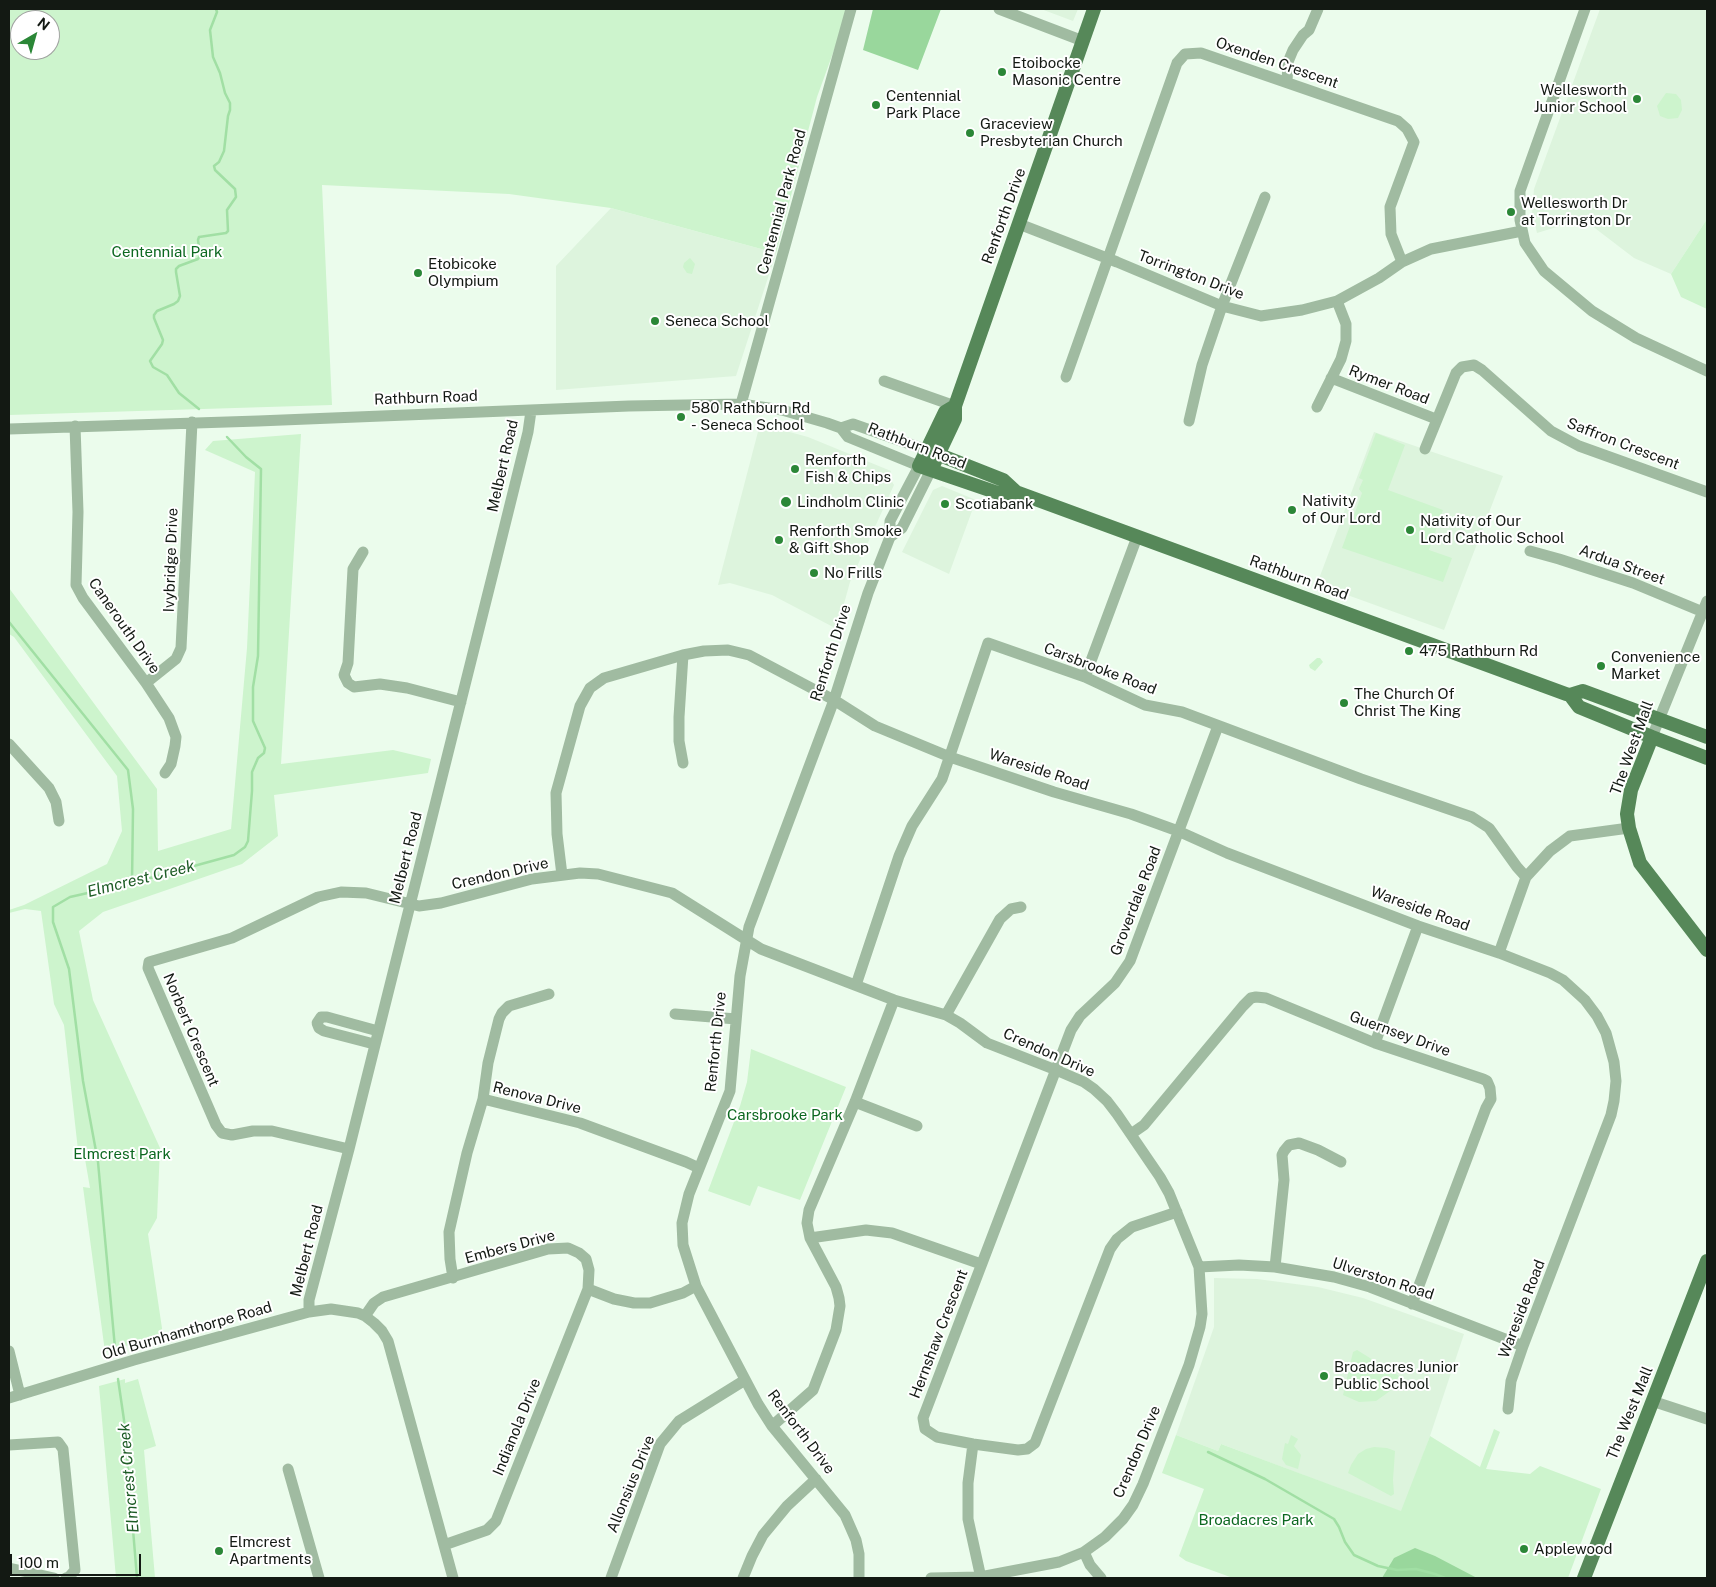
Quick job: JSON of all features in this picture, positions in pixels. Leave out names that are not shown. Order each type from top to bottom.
[{"type":"main road","name":"Renforth Drive","points":[[925,468],[955,419],[955,406],[1094,9]]},
{"type":"main road","name":"Rathburn Road","points":[[933,453],[1003,480],[1016,492],[1570,695],[1579,707],[1707,758]]},
{"type":"main road","name":"Rathburn Road","points":[[925,468],[1001,494],[1016,492]]},
{"type":"main road","name":"Rathburn Road","points":[[1570,695],[1583,692],[1707,737]]},
{"type":"main road","name":"The West Mall","points":[[1652,737],[1630,790],[1627,814],[1629,828],[1640,863],[1707,950]]},
{"type":"main road","name":"The West Mall","points":[[1584,1578],[1707,1261]]},
{"type":"street","name":"Centennial Park Road","points":[[742,404],[851,9]]},
{"type":"street","points":[[999,9],[1083,41]]},
{"type":"street","points":[[1287,82],[1288,62],[1293,50],[1303,35],[1309,30],[1318,9]]},
{"type":"street","points":[[1586,9],[1520,191],[1522,231],[1527,247],[1544,271],[1592,311],[1636,338],[1707,371]]},
{"type":"street","name":"Oxenden Crescent","points":[[1066,377],[1177,63],[1185,54],[1202,53],[1398,122],[1407,129],[1414,142],[1390,206],[1391,234],[1402,262]]},
{"type":"street","points":[[1189,421],[1202,365],[1222,306],[1266,197]]},
{"type":"street","name":"Torrington Drive","points":[[1019,224],[1108,258],[1222,306],[1261,316],[1302,310],[1337,301],[1379,278],[1402,262],[1431,249],[1522,231]]},
{"type":"street","points":[[1317,408],[1341,359],[1346,341],[1346,324],[1337,301]]},
{"type":"street","name":"Saffron Crescent","points":[[1425,448],[1456,373],[1462,367],[1474,365],[1550,431],[1579,446],[1707,492]]},
{"type":"street","name":"Rymer Road","points":[[1331,378],[1436,419]]},
{"type":"street","points":[[884,381],[955,406]]},
{"type":"street","name":"Rathburn Road","points":[[9,428],[258,421],[629,406],[742,404],[782,410],[841,428],[853,424],[933,453]]},
{"type":"street","name":"Melbert Road","points":[[309,1312],[308,1300],[349,1149],[528,432],[531,411]]},
{"type":"street","name":"Ivybridge Drive","points":[[146,682],[176,659],[181,648],[192,422]]},
{"type":"street","name":"Canerouth Drive","points":[[74,426],[78,512],[76,585],[83,598],[146,682],[169,718],[176,737],[174,756],[165,773]]},
{"type":"street","name":"Rathburn Road","points":[[841,428],[848,438],[925,468]]},
{"type":"street","name":"Renforth Drive","points":[[859,1578],[859,1554],[852,1528],[845,1515],[772,1426],[745,1380],[696,1286],[683,1245],[682,1223],[689,1194],[730,1091],[740,976],[749,927],[834,700],[868,592],[890,537],[902,528],[925,468]]},
{"type":"street","points":[[1085,677],[1137,537]]},
{"type":"street","name":"Ardua Street","points":[[1530,551],[1705,606]]},
{"type":"street","points":[[363,552],[353,569],[348,663],[344,675],[348,683],[354,687],[380,684],[407,688],[461,702]]},
{"type":"street","name":"The West Mall","points":[[1652,737],[1705,606]]},
{"type":"street","name":"Carsbrooke Road","points":[[856,985],[905,839],[938,786],[950,757],[988,643],[1085,677],[1145,706],[1182,712],[1361,779],[1472,817],[1489,828],[1517,867],[1526,876]]},
{"type":"street","name":"Wareside Road","points":[[562,875],[557,834],[556,793],[580,706],[590,688],[604,678],[683,655],[704,651],[728,650],[749,654],[834,700],[875,726],[950,757],[1054,792],[1131,814],[1178,831],[1227,853],[1418,926],[1499,953],[1563,980],[1578,993],[1597,1016],[1606,1033],[1612,1052],[1615,1091],[1611,1115],[1511,1381],[1508,1409]]},
{"type":"street","points":[[683,655],[679,717],[683,763]]},
{"type":"street","name":"Groverdale Road","points":[[1056,1070],[1071,1030],[1076,1022],[1086,1010],[1115,984],[1130,961],[1218,726]]},
{"type":"street","points":[[9,744],[49,788],[56,802],[59,821]]},
{"type":"street","points":[[1499,953],[1526,876],[1550,851],[1570,836],[1629,828]]},
{"type":"street","name":"Crendon Drive","points":[[410,903],[419,906],[441,903],[532,879],[580,873],[598,874],[672,893],[761,948],[894,1000],[946,1015],[987,1042],[1084,1082],[1107,1101],[1160,1177],[1177,1212],[1199,1267],[1201,1296],[1200,1327],[1189,1365],[1133,1505],[1105,1538],[1084,1552],[1059,1562],[981,1577],[931,1578]]},
{"type":"street","name":"Norbert Crescent","points":[[349,1149],[272,1131],[253,1131],[232,1136],[222,1133],[216,1126],[148,965],[152,960],[232,938],[318,897],[341,892],[366,893],[410,903]]},
{"type":"street","points":[[946,1015],[1000,919],[1011,910],[1021,907]]},
{"type":"street","points":[[1375,1043],[1418,926]]},
{"type":"street","points":[[483,1099],[488,1063],[502,1013],[510,1006],[550,994]]},
{"type":"street","name":"Guernsey Drive","points":[[1131,1134],[1144,1125],[1243,1006],[1253,997],[1266,998],[1375,1043],[1483,1079],[1489,1084],[1492,1091],[1491,1099],[1412,1304]]},
{"type":"street","points":[[772,1426],[813,1390],[836,1330],[840,1306],[839,1298],[836,1287],[810,1238],[807,1223],[808,1210],[855,1102],[894,1000]]},
{"type":"street","points":[[675,1014],[736,1019]]},
{"type":"street","points":[[374,1044],[324,1031],[319,1028],[317,1023],[321,1017],[327,1017],[378,1031]]},
{"type":"street","name":"Hernshaw Crescent","points":[[1056,1070],[923,1418],[925,1429],[936,1437],[1018,1450],[1028,1449],[1035,1443],[1110,1249],[1117,1239],[1132,1227],[1177,1212]]},
{"type":"street","name":"Renova Drive","points":[[453,1278],[449,1232],[467,1153],[483,1099],[580,1123],[699,1168]]},
{"type":"street","points":[[855,1102],[916,1126]]},
{"type":"street","points":[[1275,1266],[1284,1180],[1282,1155],[1285,1148],[1291,1144],[1299,1143],[1341,1162]]},
{"type":"street","points":[[810,1238],[866,1230],[892,1233],[981,1264]]},
{"type":"street","name":"Embers Drive","points":[[365,1316],[374,1304],[383,1297],[548,1249],[568,1248],[586,1259],[589,1270],[588,1289]]},
{"type":"street","name":"Ulverston Road","points":[[1199,1267],[1275,1266],[1334,1277],[1370,1287],[1523,1346]]},
{"type":"street","points":[[588,1289],[634,1304],[650,1303],[683,1293],[696,1286]]},
{"type":"street","name":"Indianola Drive","points":[[444,1545],[487,1530],[496,1521],[588,1289]]},
{"type":"street","name":"Old Burnhamthorpe Road","points":[[14,1397],[134,1360],[309,1312],[340,1309],[358,1313],[365,1316],[382,1331],[388,1341],[453,1578]]},
{"type":"street","points":[[9,1351],[14,1397]]},
{"type":"street","name":"Allonsius Drive","points":[[611,1578],[660,1444],[679,1421],[745,1380]]},
{"type":"street","points":[[1652,1401],[1707,1419]]},
{"type":"street","points":[[9,1445],[58,1442],[63,1449],[75,1570],[66,1578]]},
{"type":"street","points":[[973,1444],[968,1483],[968,1519],[981,1577]]},
{"type":"street","points":[[288,1470],[320,1578]]},
{"type":"street","points":[[743,1578],[763,1535],[787,1506],[816,1479]]},
{"type":"street","points":[[1084,1552],[1090,1565],[1101,1578]]},
{"type":"street","points":[[9,1568],[54,1578]]},
{"type":"shaded area","points":[[1041,9],[1078,9],[1073,21]]},
{"type":"shaded area","name":"Wellesworth Junior School","points":[[1600,9],[1707,9],[1707,219],[1671,274],[1634,258],[1583,219],[1537,233],[1532,212],[1534,189]]},
{"type":"shaded area","name":"Seneca School","points":[[611,208],[776,253],[736,376],[556,390],[556,266]]},
{"type":"shaded area","points":[[760,424],[808,437],[891,471],[889,477],[894,485],[850,582],[837,629],[772,595],[730,583],[718,585]]},
{"type":"shaded area","name":"Nativity of Our Lord Catholic School","points":[[1374,432],[1503,476],[1444,630],[1317,584]]},
{"type":"shaded area","points":[[942,486],[976,500],[949,574],[902,552],[933,490]]},
{"type":"shaded area","name":"Broadacres Junior Public School","points":[[1214,1278],[1257,1279],[1318,1287],[1363,1298],[1464,1334],[1402,1512],[1221,1444],[1218,1451],[1176,1435],[1214,1327]]},
{"type":"green space","name":"Centennial Park","points":[[9,9],[849,9],[817,97],[776,253],[611,208],[509,194],[322,185],[332,405],[9,415]]},
{"type":"green space","points":[[873,9],[941,9],[918,70],[863,50]]},
{"type":"green space","points":[[1666,93],[1676,94],[1681,100],[1682,110],[1678,118],[1668,119],[1660,116],[1657,106]]},
{"type":"green space","points":[[1707,219],[1707,309],[1681,297],[1671,274]]},
{"type":"green space","points":[[690,258],[695,264],[692,274],[687,273],[683,267],[684,263]]},
{"type":"green space","points":[[1376,433],[1405,445],[1388,490],[1443,510],[1429,550],[1452,558],[1443,582],[1342,548],[1362,493],[1359,489],[1363,480],[1359,478]]},
{"type":"green space","name":"Elmcrest Park","points":[[301,434],[281,764],[393,750],[431,759],[428,773],[274,795],[278,836],[242,864],[103,912],[79,931],[93,1000],[160,1148],[157,1218],[148,1234],[163,1335],[105,1352],[83,1187],[90,1188],[85,1159],[79,1159],[64,1025],[54,1004],[41,911],[25,909],[9,913],[9,910],[24,905],[107,864],[122,831],[117,776],[14,637],[9,634],[9,588],[157,789],[158,851],[231,829],[247,648],[255,472],[205,450],[213,441]]},
{"type":"green space","points":[[1317,658],[1320,658],[1323,662],[1315,671],[1309,665]]},
{"type":"green space","name":"Carsbrooke Park","points":[[751,1049],[846,1087],[800,1200],[758,1186],[750,1206],[708,1191],[740,1106],[747,1082]]},
{"type":"green space","points":[[1357,1350],[1399,1376],[1390,1391],[1376,1401],[1359,1402],[1343,1395],[1353,1352]]},
{"type":"green space","points":[[125,1379],[125,1383],[138,1379],[156,1446],[144,1450],[155,1578],[116,1578],[99,1386]]},
{"type":"green space","name":"Broadacres Park","points":[[1494,1429],[1500,1432],[1486,1469],[1530,1474],[1540,1466],[1601,1489],[1568,1578],[1233,1578],[1186,1561],[1179,1556],[1204,1489],[1162,1473],[1176,1435],[1218,1451],[1221,1444],[1401,1511],[1430,1436],[1480,1467]]},
{"type":"green space","points":[[1291,1435],[1298,1439],[1294,1446],[1301,1455],[1298,1469],[1286,1465],[1282,1459],[1285,1443],[1288,1444]]},
{"type":"green space","points":[[1374,1447],[1395,1451],[1394,1494],[1391,1496],[1348,1473],[1358,1454]]},
{"type":"green space","points":[[1415,1548],[1435,1556],[1477,1578],[1382,1578],[1394,1558]]},
{"type":"waterway","name":"Elmcrest Creek","points":[[199,409],[179,393],[167,375],[153,367],[150,361],[163,340],[154,315],[157,311],[174,304],[180,296],[176,269],[198,259],[200,255],[199,237],[226,233],[228,231],[227,210],[236,197],[235,189],[215,170],[214,166],[219,162],[224,151],[230,110],[230,103],[213,57],[210,30],[217,12],[216,9]]},
{"type":"waterway","name":"Elmcrest Creek","points":[[115,1348],[98,1162],[83,1081],[69,969],[53,922],[53,907],[70,897],[132,883],[234,855],[245,847],[248,841],[252,772],[258,758],[264,753],[265,748],[253,721],[253,687],[258,656],[261,469],[246,457],[227,437]]},
{"type":"waterway","points":[[9,622],[128,770],[133,809],[132,883]]},
{"type":"waterway","name":"Elmcrest Creek","points":[[118,1379],[124,1420],[137,1578]]},
{"type":"waterway","points":[[1208,1452],[1265,1479],[1334,1519],[1345,1542],[1354,1555],[1378,1566],[1397,1570],[1416,1569],[1445,1578]]},
{"type":"place","name":"Etoibocke Masonic Centre","points":[[1002,72]]},
{"type":"place","name":"Wellesworth Junior School","points":[[1637,99]]},
{"type":"place","name":"Centennial Park Place","points":[[876,105]]},
{"type":"place","name":"Graceview Presbyterian Church","points":[[970,133]]},
{"type":"place","name":"Wellesworth Dr at Torrington Dr","points":[[1511,212]]},
{"type":"place","name":"Etobicoke Olympium","points":[[418,273]]},
{"type":"place","name":"Seneca School","points":[[655,321]]},
{"type":"place","name":"580 Rathburn Rd - Seneca School","points":[[681,417]]},
{"type":"place","name":"Renforth Fish & Chips","points":[[795,469]]},
{"type":"place","name":"Lindholm Clinic","points":[[786,502]]},
{"type":"place","name":"Scotiabank","points":[[945,504]]},
{"type":"place","name":"Nativity of Our Lord","points":[[1292,510]]},
{"type":"place","name":"Nativity of Our Lord Catholic School","points":[[1410,530]]},
{"type":"place","name":"Renforth Smoke & Gift Shop","points":[[779,540]]},
{"type":"place","name":"No Frills","points":[[814,573]]},
{"type":"place","name":"475 Rathburn Rd","points":[[1409,651]]},
{"type":"place","name":"Convenience Market","points":[[1601,666]]},
{"type":"place","name":"The Church Of Christ The King","points":[[1344,703]]},
{"type":"place","name":"Broadacres Junior Public School","points":[[1324,1376]]},
{"type":"place","name":"Applewood","points":[[1524,1549]]},
{"type":"place","name":"Elmcrest Apartments","points":[[219,1551]]}]
